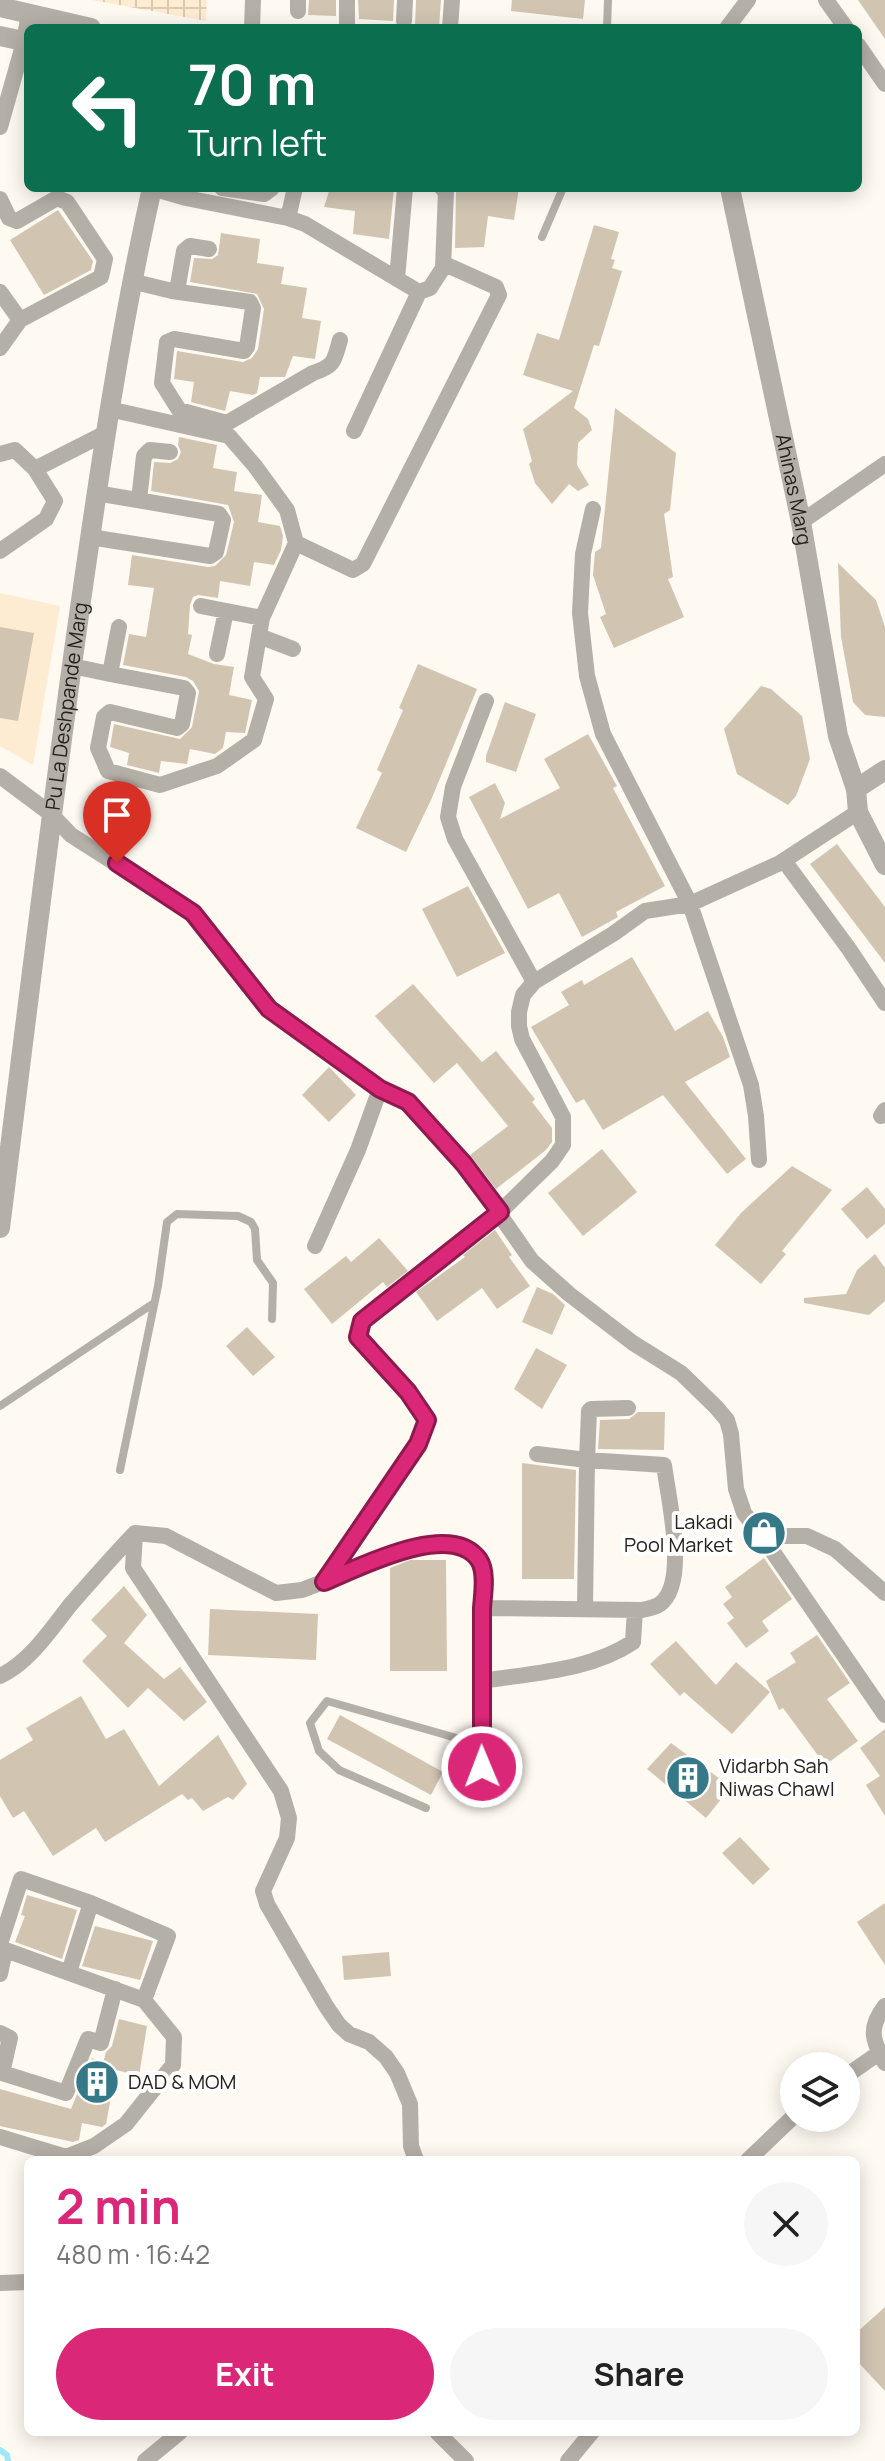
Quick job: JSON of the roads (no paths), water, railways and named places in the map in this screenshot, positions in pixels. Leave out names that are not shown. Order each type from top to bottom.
[{"type":"street","points":[[252,24],[253,0]]},
{"type":"street","points":[[347,0],[347,24]]},
{"type":"street","points":[[404,21],[405,0]]},
{"type":"street","points":[[450,24],[452,0]]},
{"type":"street","points":[[730,24],[748,0]]},
{"type":"street","points":[[826,0],[843,24]]},
{"type":"street","points":[[0,7],[74,24]]},
{"type":"street","points":[[28,24],[29,13]]},
{"type":"street","points":[[0,36],[24,42]]},
{"type":"street","points":[[0,127],[24,49]]},
{"type":"street","points":[[862,51],[885,84]]},
{"type":"street","name":"Pu La Deshpande Marg","points":[[0,1228],[51,814],[104,434],[151,192]]},
{"type":"street","points":[[288,218],[294,192]]},
{"type":"street","points":[[397,279],[405,192]]},
{"type":"street","points":[[354,431],[419,292],[430,288],[443,268],[446,192]]},
{"type":"street","name":"Ahinas Marg","points":[[731,192],[801,522],[838,736],[856,789],[858,812]]},
{"type":"street","points":[[199,194],[305,224],[419,292]]},
{"type":"street","points":[[0,199],[9,218],[17,221],[57,198],[67,202],[105,259],[101,277]]},
{"type":"street","points":[[177,291],[184,251],[190,246],[209,249]]},
{"type":"street","points":[[296,543],[353,570],[363,564],[499,295],[496,287],[449,266],[443,268]]},
{"type":"street","points":[[0,348],[20,320],[101,277],[250,302],[253,308],[244,351],[174,339],[167,342],[162,383],[179,410],[227,423],[313,373],[327,369],[334,363],[340,340]]},
{"type":"street","points":[[0,292],[20,320]]},
{"type":"street","points":[[72,666],[184,688],[188,693],[182,724],[177,728],[110,712],[104,717],[98,748],[108,771],[160,785],[217,766],[254,740],[266,699],[252,677],[262,618],[296,543],[287,510],[229,436],[109,409]]},
{"type":"street","points":[[35,469],[104,434]]},
{"type":"street","points":[[0,551],[46,519],[55,501],[35,469],[15,450],[1,452]]},
{"type":"street","points":[[139,500],[144,456],[150,450],[170,452]]},
{"type":"street","points":[[801,522],[885,464]]},
{"type":"street","points":[[90,537],[210,556],[216,552],[223,520],[219,514],[96,493]]},
{"type":"street","points":[[593,509],[583,554],[580,613],[587,676],[603,734],[690,904],[751,1085],[759,1160]]},
{"type":"street","points":[[201,606],[262,618]]},
{"type":"street","points":[[217,654],[226,611]]},
{"type":"street","points":[[110,674],[119,627]]},
{"type":"street","points":[[259,636],[293,649]]},
{"type":"street","points":[[486,701],[453,787],[448,817],[455,839],[534,982]]},
{"type":"street","points":[[856,789],[885,770]]},
{"type":"street","points":[[0,776],[51,814],[71,835],[193,913],[269,1009],[380,1089],[408,1102],[464,1164],[532,1261],[633,1343],[681,1373],[727,1420],[736,1489],[744,1513],[885,1715]]},
{"type":"street","points":[[324,1582],[418,1444],[427,1420],[408,1392],[358,1337],[362,1321],[500,1212],[552,1161],[563,1145],[563,1117],[522,1039],[519,1012],[523,995],[534,982],[645,911],[690,904],[780,863],[858,812],[885,865]]},
{"type":"street","points":[[780,863],[785,862],[885,1003]]},
{"type":"street","points":[[315,1246],[358,1150],[380,1089]]},
{"type":"street","points":[[585,1609],[589,1411],[628,1408]]},
{"type":"street","points":[[482,1608],[642,1610],[660,1604],[670,1591],[675,1576],[675,1555],[664,1465],[537,1454]]},
{"type":"street","points":[[135,1533],[166,1536],[276,1593],[302,1590],[413,1547],[445,1544],[466,1547],[480,1561],[484,1583],[483,1789]]},
{"type":"street","points":[[0,1676],[31,1652],[135,1533]]},
{"type":"street","points":[[135,1533],[133,1568],[281,1791],[289,1818],[287,1838],[263,1891],[267,1904],[339,2025],[349,2034],[369,2042],[386,2057],[397,2073],[410,2104],[411,2146],[415,2156]]},
{"type":"street","points":[[762,1536],[807,1536],[835,1549],[885,1593]]},
{"type":"street","points":[[482,1681],[570,1667],[622,1650],[633,1642],[635,1610]]},
{"type":"street","points":[[0,1974],[2,1947],[21,1879],[91,1903],[168,1936],[144,2000]]},
{"type":"street","points":[[69,1972],[91,1903]]},
{"type":"street","points":[[2,1947],[144,2000],[174,2037],[173,2065],[126,2124],[94,2146],[69,2156]]},
{"type":"street","points":[[0,2033],[10,2038],[2,2073],[66,2093],[88,2039],[101,2043],[115,1989]]},
{"type":"street","points":[[860,2069],[882,2058],[873,2039],[873,2030],[885,2006]]},
{"type":"street","points":[[752,2156],[780,2129]]},
{"type":"street","points":[[0,2137],[63,2156]]},
{"type":"street","points":[[0,2283],[24,2282]]},
{"type":"street","points":[[145,2461],[175,2436]]},
{"type":"street","points":[[441,2436],[466,2461]]},
{"type":"street","points":[[568,2461],[589,2436]]},
{"type":"lane","points":[[607,24],[608,0]]},
{"type":"lane","points":[[542,237],[561,192]]},
{"type":"lane","points":[[120,1470],[155,1303],[167,1222],[177,1214],[238,1216],[251,1222],[255,1229],[257,1260],[273,1283],[272,1319]]},
{"type":"lane","points":[[0,1406],[155,1303]]},
{"type":"lane","points":[[426,1808],[339,1770],[319,1751],[310,1723],[327,1701],[481,1745]]},
{"type":"waterway","points":[[0,2450],[7,2455],[8,2461]]},
{"type":"place","name":"Lakadi Pool Market","points":[[764,1533]]},
{"type":"place","name":"Vidarbh Sah Niwas Chawl","points":[[688,1778]]},
{"type":"place","name":"DAD & MOM","points":[[97,2082]]}]
